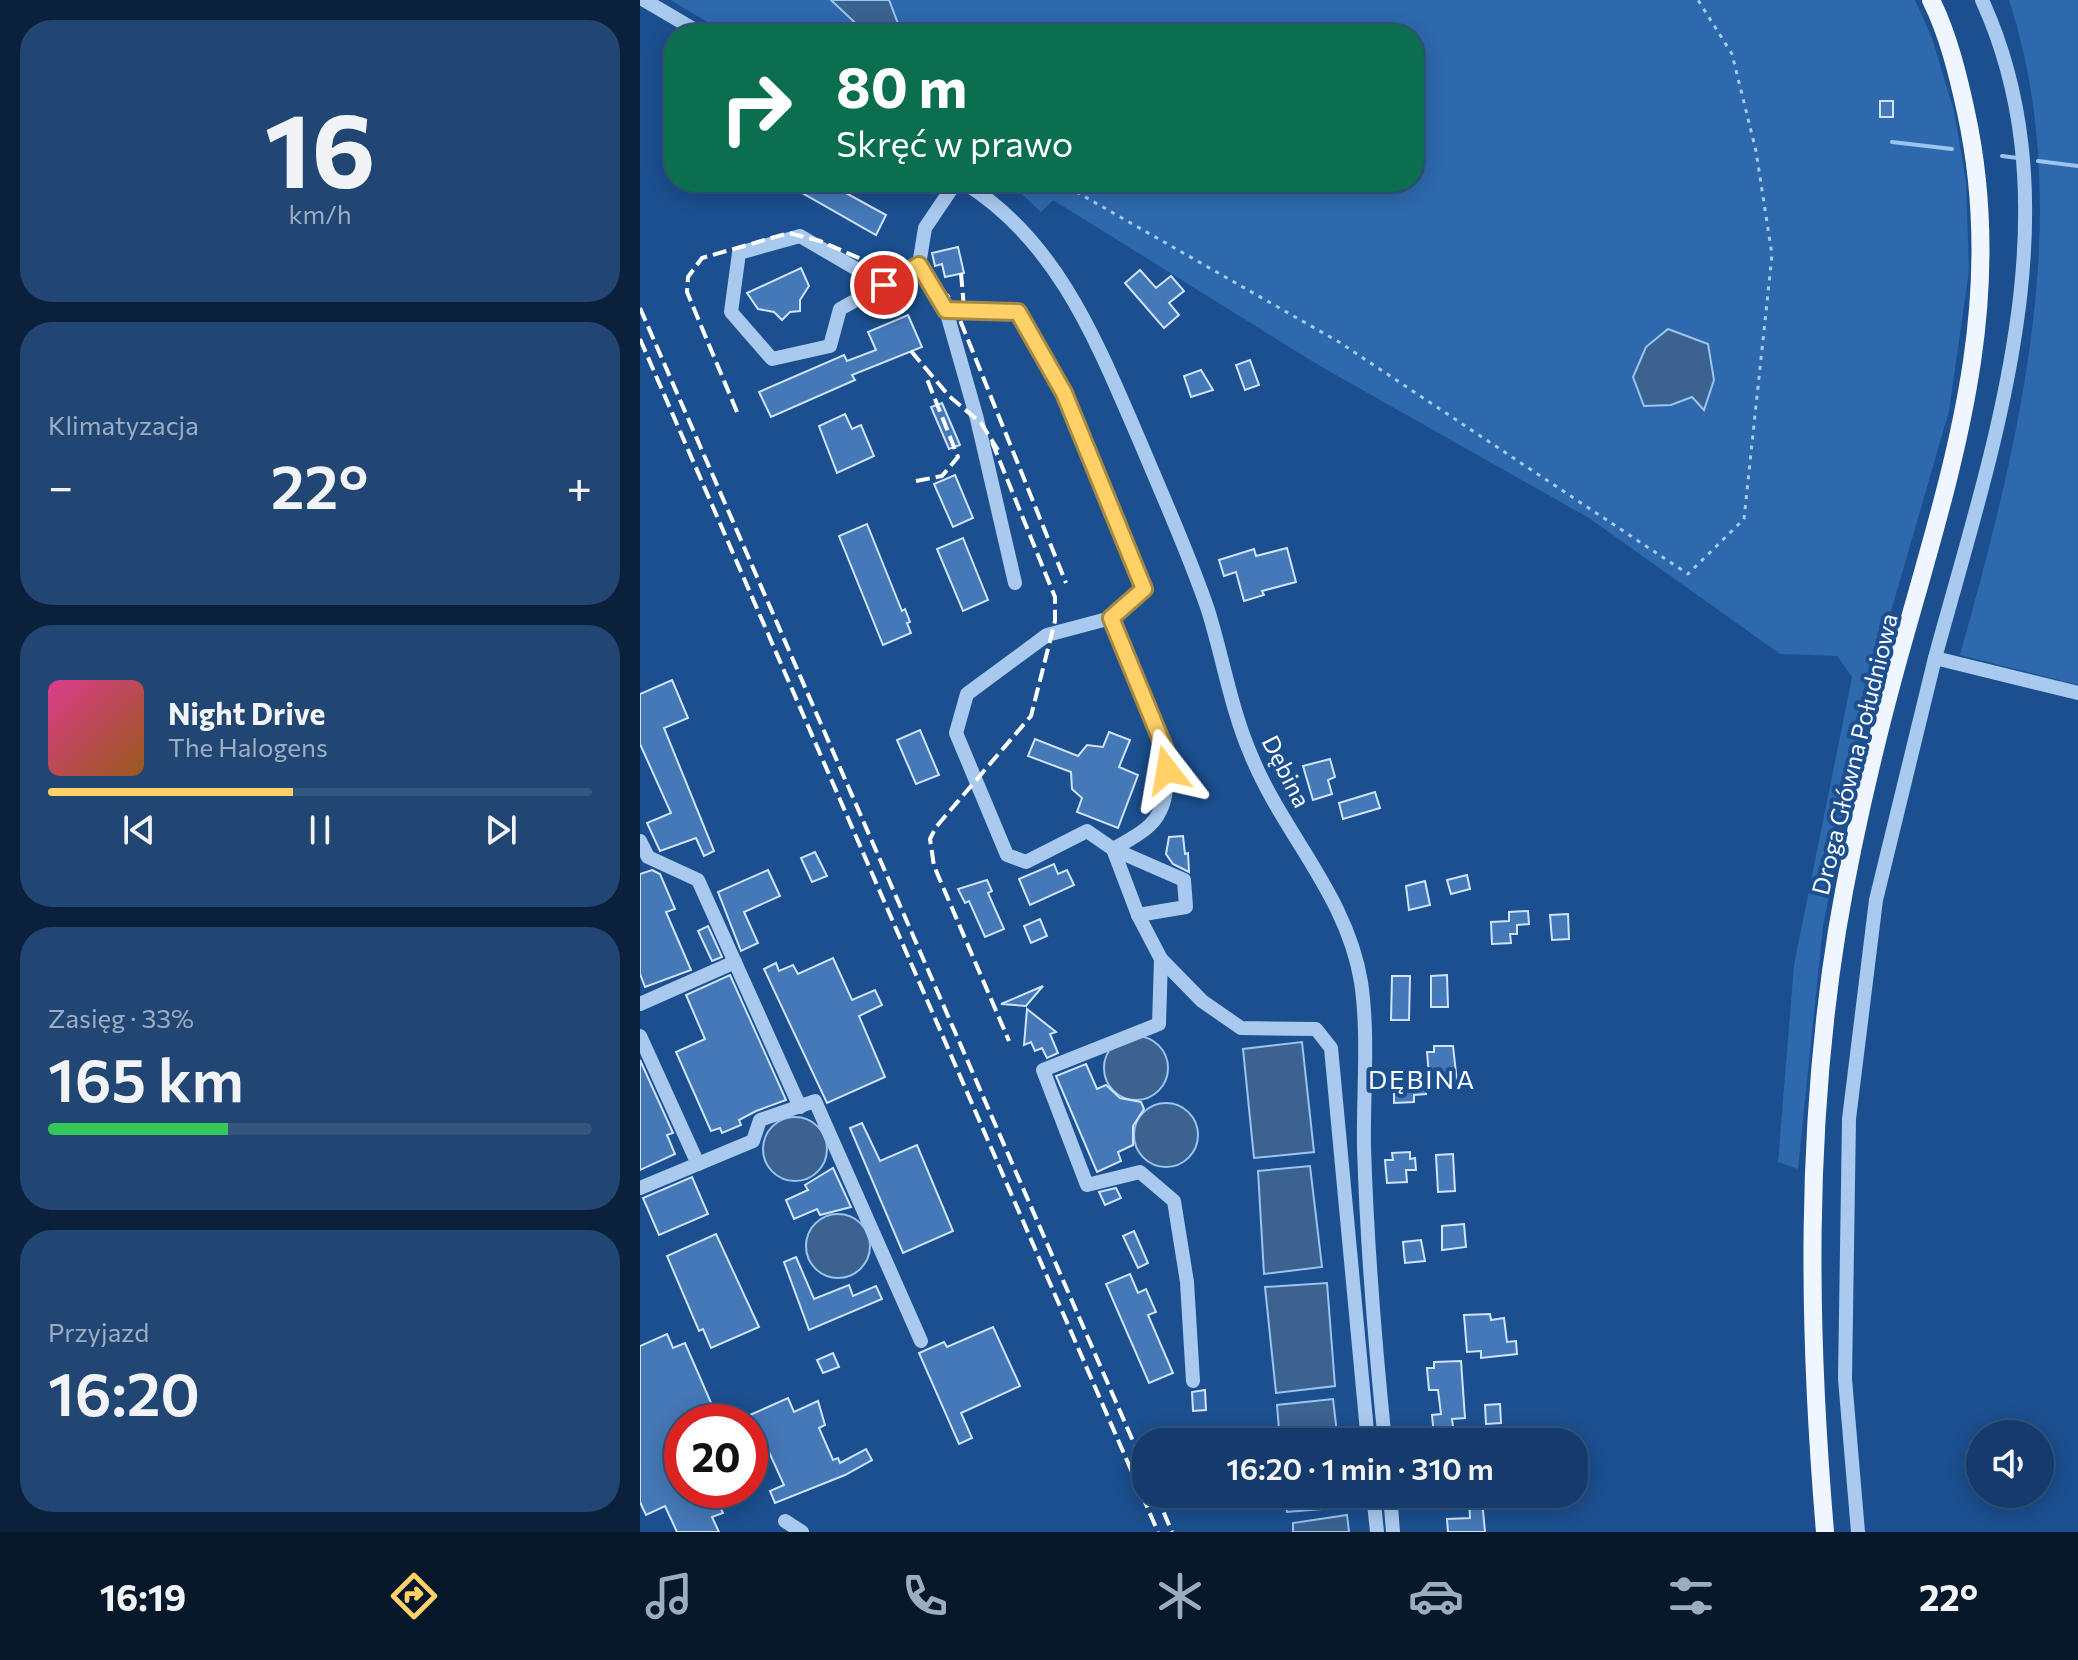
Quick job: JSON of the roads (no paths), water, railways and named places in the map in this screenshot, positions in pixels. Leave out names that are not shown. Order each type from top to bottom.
[{"type":"main road","name":"Droga Główna Południowa","points":[[1825,1532],[1810,1289],[1812,1179],[1830,986],[1849,863],[1874,750],[1958,443],[1982,294],[1982,228],[1976,160],[1959,82],[1931,0]]},
{"type":"street","points":[[644,0],[685,24]]},
{"type":"street","points":[[1858,1532],[1845,1379],[1849,1119],[1876,900],[1935,658],[1994,442],[2024,297],[2031,192],[2020,102],[1982,0]]},
{"type":"street","points":[[949,192],[925,228],[919,265],[946,310],[979,425],[1015,583]]},
{"type":"street","name":"Dębina","points":[[976,192],[1016,222],[1069,288],[1104,359],[1171,514],[1207,609],[1250,754],[1272,798],[1334,899],[1350,939],[1364,1012],[1368,1245],[1384,1428]]},
{"type":"street","points":[[884,285],[800,236],[739,253],[731,312],[772,359],[830,346],[840,309],[884,285],[919,265]]},
{"type":"street","points":[[946,310],[1018,312],[1064,393],[1144,589],[1111,618],[1047,635],[967,694],[956,733],[1007,855],[1026,862],[1087,831],[1113,849],[1184,880],[1186,907],[1138,915]]},
{"type":"street","points":[[1111,618],[1166,752],[1168,789],[1151,825],[1113,849]]},
{"type":"street","points":[[1935,658],[2078,693]]},
{"type":"street","points":[[640,841],[648,857],[698,880],[800,1107]]},
{"type":"street","points":[[1113,849],[1138,915],[1161,959],[1202,1001],[1241,1028],[1316,1029],[1331,1048],[1367,1428]]},
{"type":"street","points":[[1161,959],[1159,1024],[1043,1070],[1087,1185],[1140,1172],[1174,1201],[1187,1282],[1193,1381]]},
{"type":"street","points":[[640,1004],[735,962]]},
{"type":"street","points":[[640,1036],[698,1164]]},
{"type":"street","points":[[640,1188],[753,1141],[760,1120],[815,1101],[921,1341]]},
{"type":"street","points":[[1374,1508],[1377,1532]]},
{"type":"street","points":[[1391,1508],[1393,1532]]},
{"type":"street","points":[[785,1521],[802,1532]]},
{"type":"waterway","points":[[1892,142],[1952,149]]},
{"type":"waterway","points":[[2002,156],[2018,158]]},
{"type":"waterway","points":[[2038,161],[2078,166]]},
{"type":"railway","points":[[737,412],[687,292],[688,277],[702,258],[789,233],[820,241],[877,266],[923,277],[948,296],[958,315],[1066,583]]},
{"type":"railway","points":[[961,273],[965,320]]},
{"type":"railway","points":[[640,308],[1132,1439]]},
{"type":"railway","points":[[640,339],[1158,1532]]},
{"type":"railway","points":[[911,351],[949,396],[981,423],[998,450]]},
{"type":"railway","points":[[916,481],[942,476],[958,457],[927,379]]},
{"type":"railway","points":[[992,442],[1055,597],[1055,621],[1031,716],[936,827],[930,839],[934,866],[1009,1041]]},
{"type":"railway","points":[[1162,1508],[1172,1532]]},
{"type":"district","name":"DĘBINA","points":[[1422,1078]]}]
